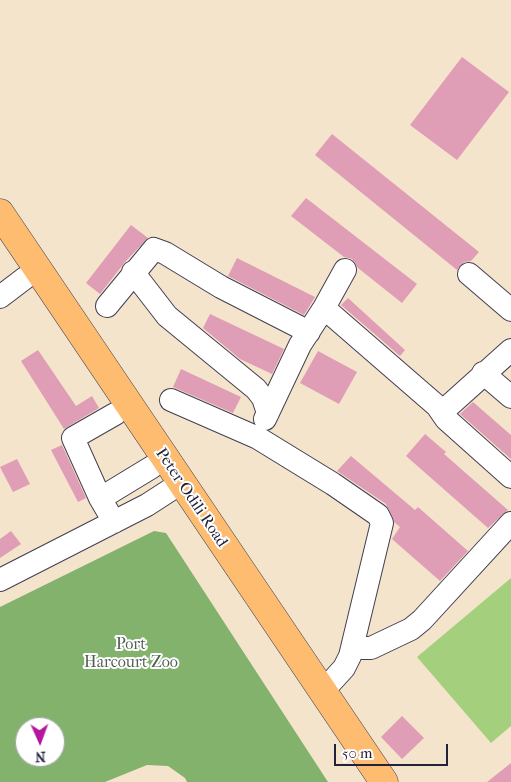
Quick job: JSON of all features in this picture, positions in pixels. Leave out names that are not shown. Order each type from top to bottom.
[{"type":"main road","name":"Peter Odili Road","points":[[0,212],[361,782]]},
{"type":"main road","name":"Peter Odili Road","points":[[0,239],[152,467],[175,488],[323,692],[384,782]]},
{"type":"street","points":[[107,306],[149,252],[154,249],[160,250],[221,287],[309,332]]},
{"type":"street","points":[[258,438],[300,346],[324,308],[344,270]]},
{"type":"street","points":[[133,272],[167,316],[256,389],[263,398],[268,413]]},
{"type":"street","points":[[468,274],[511,310]]},
{"type":"street","points":[[0,297],[25,278]]},
{"type":"street","points":[[324,308],[442,412],[446,419],[511,477]]},
{"type":"street","points":[[442,412],[483,373],[511,350]]},
{"type":"street","points":[[483,373],[511,397]]},
{"type":"street","points":[[171,400],[258,438],[333,484],[378,515],[382,523],[352,648],[344,668],[323,692]]},
{"type":"street","points":[[114,522],[72,438],[75,434],[115,414]]},
{"type":"street","points":[[101,498],[152,467]]},
{"type":"street","points":[[0,580],[114,522],[175,488]]},
{"type":"street","points":[[352,648],[371,648],[410,629],[422,620],[511,524]]},
{"type":"green space","name":"Port Harcourt Zoo","points":[[154,531],[166,533],[328,782],[187,782],[185,778],[168,766],[147,765],[105,782],[0,782],[0,607]]},
{"type":"green space","points":[[511,578],[511,726],[491,743],[417,657]]},
{"type":"building","points":[[462,57],[509,92],[457,160],[410,125]]},
{"type":"building","points":[[332,134],[479,252],[471,261],[464,262],[457,270],[315,155]]},
{"type":"building","points":[[306,198],[417,284],[402,303],[358,268],[352,259],[344,257],[291,216]]},
{"type":"building","points":[[131,225],[148,238],[125,262],[100,294],[86,283]]},
{"type":"building","points":[[237,258],[315,297],[304,315],[228,276]]},
{"type":"building","points":[[348,298],[405,350],[400,356],[341,305]]},
{"type":"building","points":[[210,314],[284,349],[272,374],[240,359],[203,328]]},
{"type":"building","points":[[38,350],[76,406],[92,396],[99,408],[64,429],[21,361]]},
{"type":"building","points":[[318,351],[357,372],[339,404],[300,383]]},
{"type":"building","points":[[181,369],[241,397],[233,413],[173,387]]},
{"type":"building","points":[[473,402],[511,435],[511,459],[460,414]]},
{"type":"building","points":[[425,434],[446,452],[444,454],[508,510],[488,528],[406,456]]},
{"type":"building","points":[[62,445],[86,498],[78,502],[51,450]]},
{"type":"building","points":[[351,456],[415,510],[418,507],[468,551],[440,581],[392,539],[400,527],[394,522],[386,504],[337,471]]},
{"type":"building","points":[[17,459],[30,484],[13,492],[0,467]]},
{"type":"building","points":[[11,531],[21,544],[0,558],[0,539]]},
{"type":"building","points":[[402,716],[424,738],[402,759],[381,737]]},
{"type":"building","points":[[511,763],[511,782],[487,782]]}]
